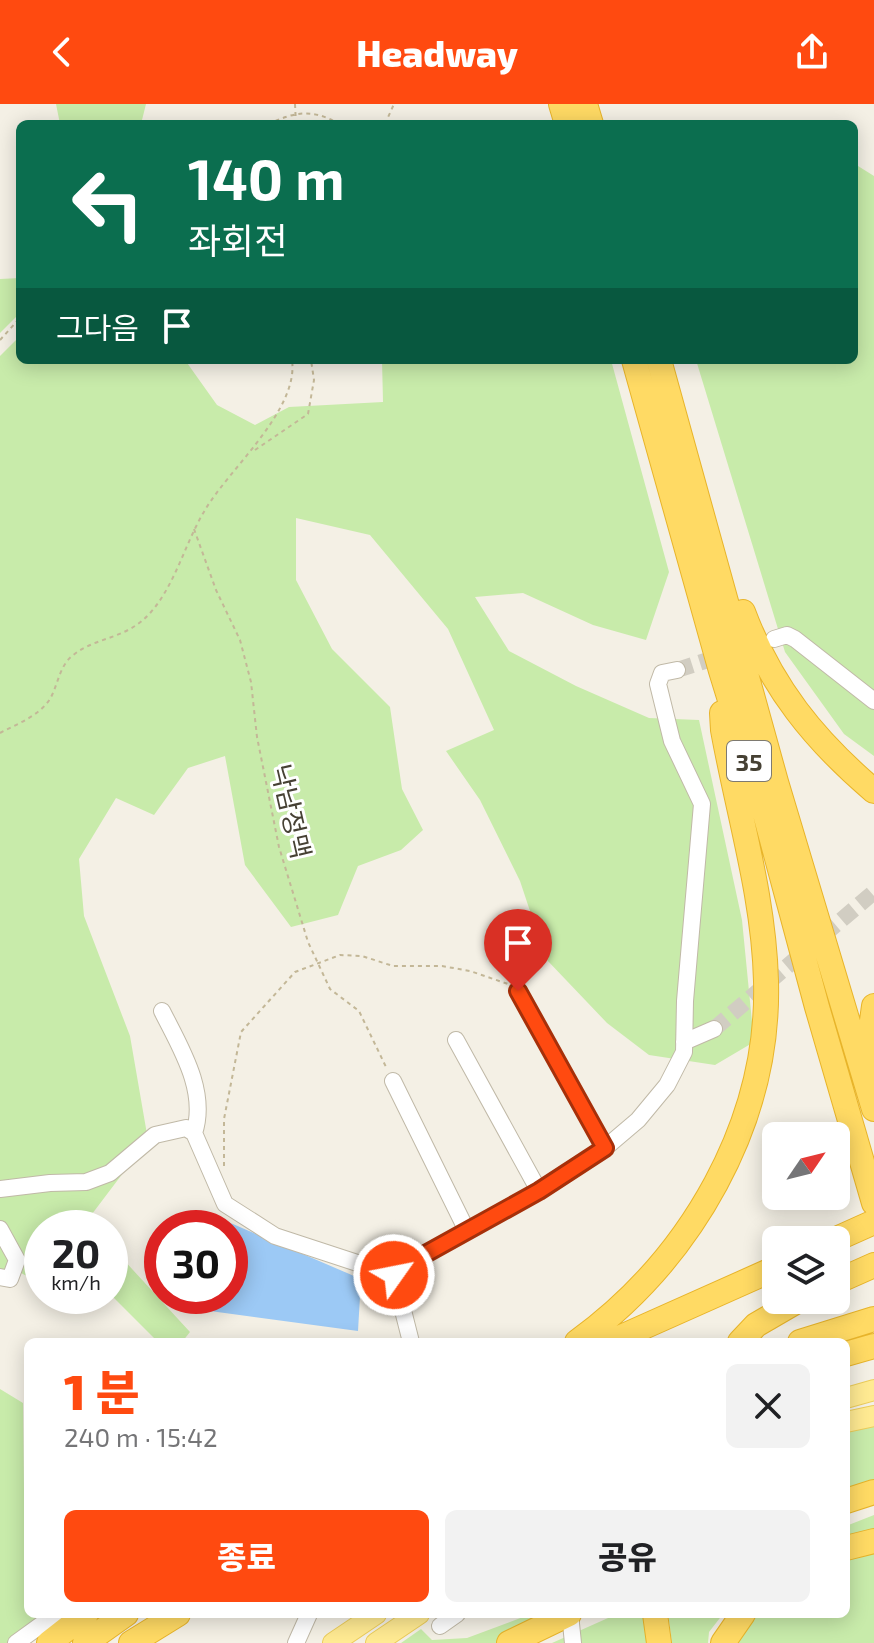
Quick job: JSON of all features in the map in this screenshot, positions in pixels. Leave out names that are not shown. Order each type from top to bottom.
[{"type":"highway","name":"35","points":[[635,364],[874,1203]]},
{"type":"highway","name":"35","points":[[660,364],[776,782],[874,1109]]},
{"type":"highway","points":[[693,478],[749,628],[786,699],[812,733],[874,791]]},
{"type":"highway","points":[[582,1338],[634,1295],[677,1245],[719,1180],[756,1084],[765,1020],[763,940],[723,730],[721,671]]},
{"type":"highway","points":[[874,1006],[871,1028],[874,1068]]},
{"type":"highway","points":[[850,1233],[874,1222]]},
{"type":"highway","points":[[850,1276],[874,1265]]},
{"type":"highway","points":[[619,1338],[762,1274]]},
{"type":"highway","points":[[748,1333],[777,1314]]},
{"type":"highway","points":[[813,1338],[874,1319]]},
{"type":"highway","points":[[850,1353],[874,1346]]},
{"type":"highway","points":[[850,1500],[874,1492]]},
{"type":"highway","points":[[850,1547],[874,1541]]},
{"type":"highway","points":[[49,1643],[81,1618]]},
{"type":"highway","points":[[85,1643],[120,1618]]},
{"type":"highway","points":[[131,1643],[172,1618]]},
{"type":"highway","points":[[509,1643],[561,1618]]},
{"type":"highway","points":[[656,1618],[659,1643]]},
{"type":"highway","points":[[723,1643],[740,1618]]},
{"type":"main road","points":[[850,1397],[874,1390]]},
{"type":"main road","points":[[850,1421],[874,1416]]},
{"type":"main road","points":[[333,1643],[370,1618]]},
{"type":"main road","points":[[376,1643],[413,1618]]},
{"type":"street","points":[[774,639],[787,635],[795,639],[874,701]]},
{"type":"street","points":[[394,1275],[402,1267],[539,1191],[605,1148],[638,1120],[667,1085],[684,1052],[685,1001],[702,804],[672,741],[661,705],[658,684],[662,673],[677,670]]},
{"type":"street","points":[[518,991],[605,1148]]},
{"type":"street","points":[[162,1011],[181,1048],[196,1091],[198,1123],[194,1133]]},
{"type":"street","points":[[684,1042],[714,1029]]},
{"type":"street","points":[[456,1040],[539,1191]]},
{"type":"street","points":[[393,1081],[467,1231]]},
{"type":"street","points":[[0,1189],[86,1182],[110,1173],[155,1135],[186,1128],[194,1133],[225,1204],[275,1236],[394,1275]]},
{"type":"street","points":[[0,1229],[17,1260],[10,1279],[0,1277]]},
{"type":"street","points":[[394,1275],[410,1338]]},
{"type":"street","points":[[16,1643],[50,1618]]},
{"type":"street","points":[[296,1643],[307,1618]]},
{"type":"street","points":[[440,1626],[451,1618]]},
{"type":"street","points":[[570,1618],[573,1643]]},
{"type":"path","points":[[295,104],[296,120]]},
{"type":"path","points":[[277,120],[295,112],[332,120]]},
{"type":"path","points":[[0,340],[16,322]]},
{"type":"path","points":[[250,454],[281,405],[293,371],[292,364]]},
{"type":"path","points":[[0,733],[32,717],[48,702],[61,669],[72,656],[126,633],[150,614],[169,588],[194,529],[235,466],[308,414],[314,380],[312,364]]},
{"type":"path","name":"낙남정맥","points":[[194,529],[216,590],[240,640],[251,682],[257,737],[279,847],[317,962],[330,989],[359,1011],[393,1081]]},
{"type":"path","points":[[224,1173],[224,1119],[241,1032],[295,972],[340,955],[362,956],[393,966],[442,966],[504,981],[518,991]]},
{"type":"green space","points":[[56,104],[146,104],[142,120],[59,120]]},
{"type":"green space","points":[[858,166],[874,176],[874,756],[844,734],[785,652],[697,364],[858,364]]},
{"type":"green space","points":[[16,278],[16,317],[0,333],[0,279]]},
{"type":"green space","points":[[16,340],[16,364],[188,364],[217,405],[255,425],[289,407],[383,402],[382,364],[612,364],[669,572],[646,640],[593,625],[523,593],[475,597],[509,651],[576,686],[649,718],[699,720],[742,920],[754,1042],[715,1065],[649,1055],[607,1023],[546,959],[520,881],[480,800],[446,751],[494,730],[448,629],[370,535],[296,518],[296,580],[332,649],[390,707],[402,789],[423,830],[401,850],[358,866],[338,915],[291,927],[245,865],[225,756],[188,768],[154,815],[116,798],[79,859],[84,916],[130,1036],[148,1140],[95,1210],[24,1210],[24,1275],[7,1273],[0,1281],[0,356]]},
{"type":"green space","points":[[128,1265],[144,1282],[144,1314],[173,1314],[190,1332],[185,1338],[154,1338],[128,1312]]},
{"type":"green space","points":[[0,1389],[23,1403],[24,1618],[44,1618],[8,1643],[0,1643]]},
{"type":"green space","points":[[874,1424],[874,1491],[850,1500],[850,1430]]},
{"type":"green space","points":[[874,1515],[874,1529],[850,1537],[850,1524]]},
{"type":"green space","points":[[874,1548],[874,1643],[734,1643],[750,1618],[850,1618],[850,1555]]},
{"type":"green space","points":[[520,1618],[550,1618],[501,1643],[401,1643],[421,1629],[432,1640],[467,1638]]},
{"type":"green space","points":[[608,1618],[644,1618],[648,1643],[552,1643]]},
{"type":"green space","points":[[669,1618],[720,1618],[709,1632],[708,1643],[672,1643]]},
{"type":"water","points":[[248,1230],[361,1279],[358,1331],[232,1314],[248,1314]]},
{"type":"tunnel","points":[[677,670],[727,654]]},
{"type":"tunnel","points":[[714,1029],[874,892]]},
{"type":"route","points":[[394,1275],[402,1267],[539,1191],[605,1148],[518,991]]}]
